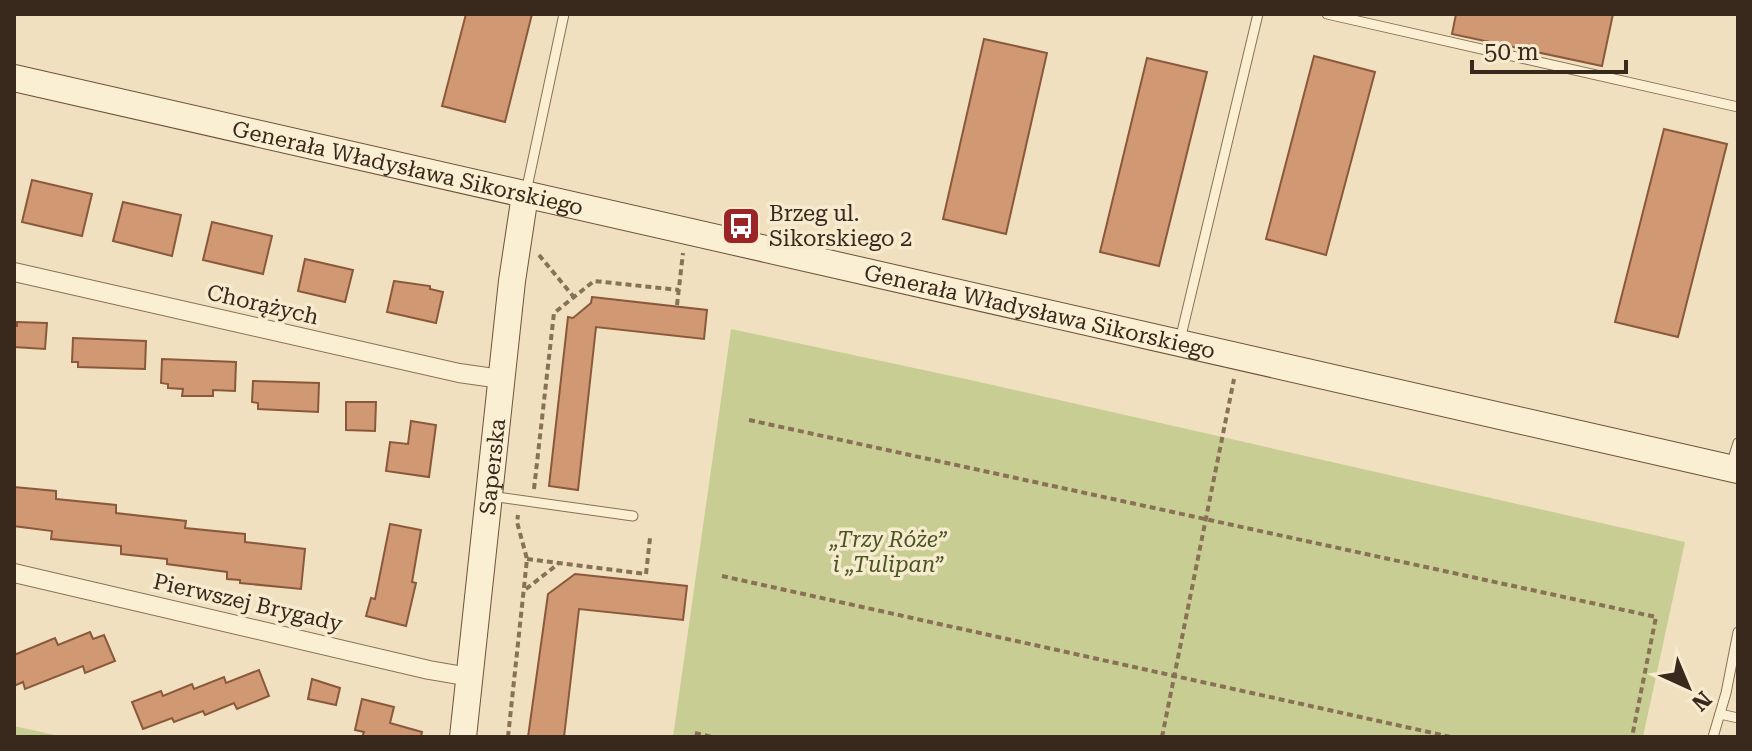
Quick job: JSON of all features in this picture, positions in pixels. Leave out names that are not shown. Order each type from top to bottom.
[{"type":"main road","name":"Generała Władysława Sikorskiego","points":[[14,78],[1239,357],[1735,460]]},
{"type":"main road","name":"Saperska","points":[[463,737],[487,495],[525,195]]},
{"type":"street","name":"Chorążych","points":[[14,272],[459,373],[501,379]]},
{"type":"street","name":"Pierwszej Brygady","points":[[14,573],[470,677]]},
{"type":"lane","points":[[525,195],[564,14]]},
{"type":"lane","points":[[1180,343],[1258,14]]},
{"type":"lane","points":[[1327,14],[1738,107]]},
{"type":"lane","points":[[487,495],[633,516]]},
{"type":"lane","points":[[1713,737],[1738,632]]},
{"type":"lane","points":[[1720,714],[1738,718]]},
{"type":"path","points":[[671,251],[684,254],[677,305]]},
{"type":"path","points":[[539,255],[574,297]]},
{"type":"path","points":[[533,502],[554,313],[594,281],[679,290]]},
{"type":"path","points":[[1162,737],[1239,357]]},
{"type":"path","points":[[749,420],[1656,617],[1632,737]]},
{"type":"path","points":[[508,737],[527,559],[517,522],[520,501]]},
{"type":"path","points":[[527,559],[646,574],[650,538]]},
{"type":"path","points":[[524,591],[558,564]]},
{"type":"path","points":[[722,576],[1451,737]]},
{"type":"path","points":[[695,733],[712,737]]},
{"type":"green space","name":"„Trzy Róże” i „Tulipan”","points":[[731,329],[975,381],[1685,542],[1643,737],[673,737]]},
{"type":"green space","points":[[14,726],[64,737],[14,737]]},
{"type":"building","points":[[466,14],[532,14],[505,122],[442,106]]},
{"type":"building","points":[[1456,14],[1613,14],[1602,66],[1452,34]]},
{"type":"building","points":[[984,39],[1047,53],[1006,234],[943,219]]},
{"type":"building","points":[[1314,56],[1375,72],[1326,255],[1266,239]]},
{"type":"building","points":[[1147,58],[1207,72],[1159,266],[1100,252]]},
{"type":"building","points":[[1664,129],[1727,144],[1678,337],[1615,322]]},
{"type":"building","points":[[32,180],[92,194],[82,236],[22,222]]},
{"type":"building","points":[[123,202],[181,215],[172,256],[113,241]]},
{"type":"building","points":[[212,222],[272,236],[263,274],[203,260]]},
{"type":"building","points":[[305,259],[353,270],[345,302],[298,291]]},
{"type":"building","points":[[394,281],[430,286],[430,289],[443,292],[436,323],[387,312]]},
{"type":"building","points":[[592,297],[707,310],[704,339],[596,327],[578,490],[549,486],[568,317],[573,318],[591,303]]},
{"type":"building","points":[[17,322],[47,323],[45,349],[14,347],[14,326]]},
{"type":"building","points":[[73,338],[146,341],[145,369],[78,367],[78,362],[72,362]]},
{"type":"building","points":[[162,359],[236,362],[235,391],[213,390],[213,396],[182,396],[183,389],[168,388],[168,384],[161,383]]},
{"type":"building","points":[[253,381],[319,383],[318,412],[258,409],[258,403],[252,402]]},
{"type":"building","points":[[346,402],[376,402],[375,431],[346,430]]},
{"type":"building","points":[[411,421],[436,425],[429,477],[386,471],[390,442],[408,444]]},
{"type":"building","points":[[14,487],[56,491],[56,499],[116,505],[116,513],[186,521],[185,528],[245,534],[245,542],[305,549],[301,589],[240,583],[240,580],[227,579],[227,572],[167,564],[167,559],[121,554],[121,546],[51,539],[52,531],[14,526]]},
{"type":"building","points":[[390,524],[421,530],[412,582],[416,583],[406,626],[366,616],[371,598],[375,599]]},
{"type":"building","points":[[575,574],[687,586],[683,620],[579,609],[564,737],[528,737],[548,594]]},
{"type":"building","points":[[90,632],[93,639],[104,635],[115,661],[85,673],[83,666],[25,689],[23,682],[14,686],[14,655],[55,638],[58,645]]},
{"type":"building","points":[[259,670],[269,696],[237,709],[234,703],[205,715],[203,711],[174,722],[172,718],[143,729],[132,702],[161,691],[163,696],[192,684],[194,689],[224,677],[226,683]]},
{"type":"building","points":[[312,679],[340,688],[336,705],[308,699]]},
{"type":"building","points":[[362,699],[394,707],[390,723],[422,732],[421,737],[362,737],[364,732],[355,730]]},
{"type":"place","name":"Brzeg ul. Sikorskiego 2","points":[[741,226]]}]
